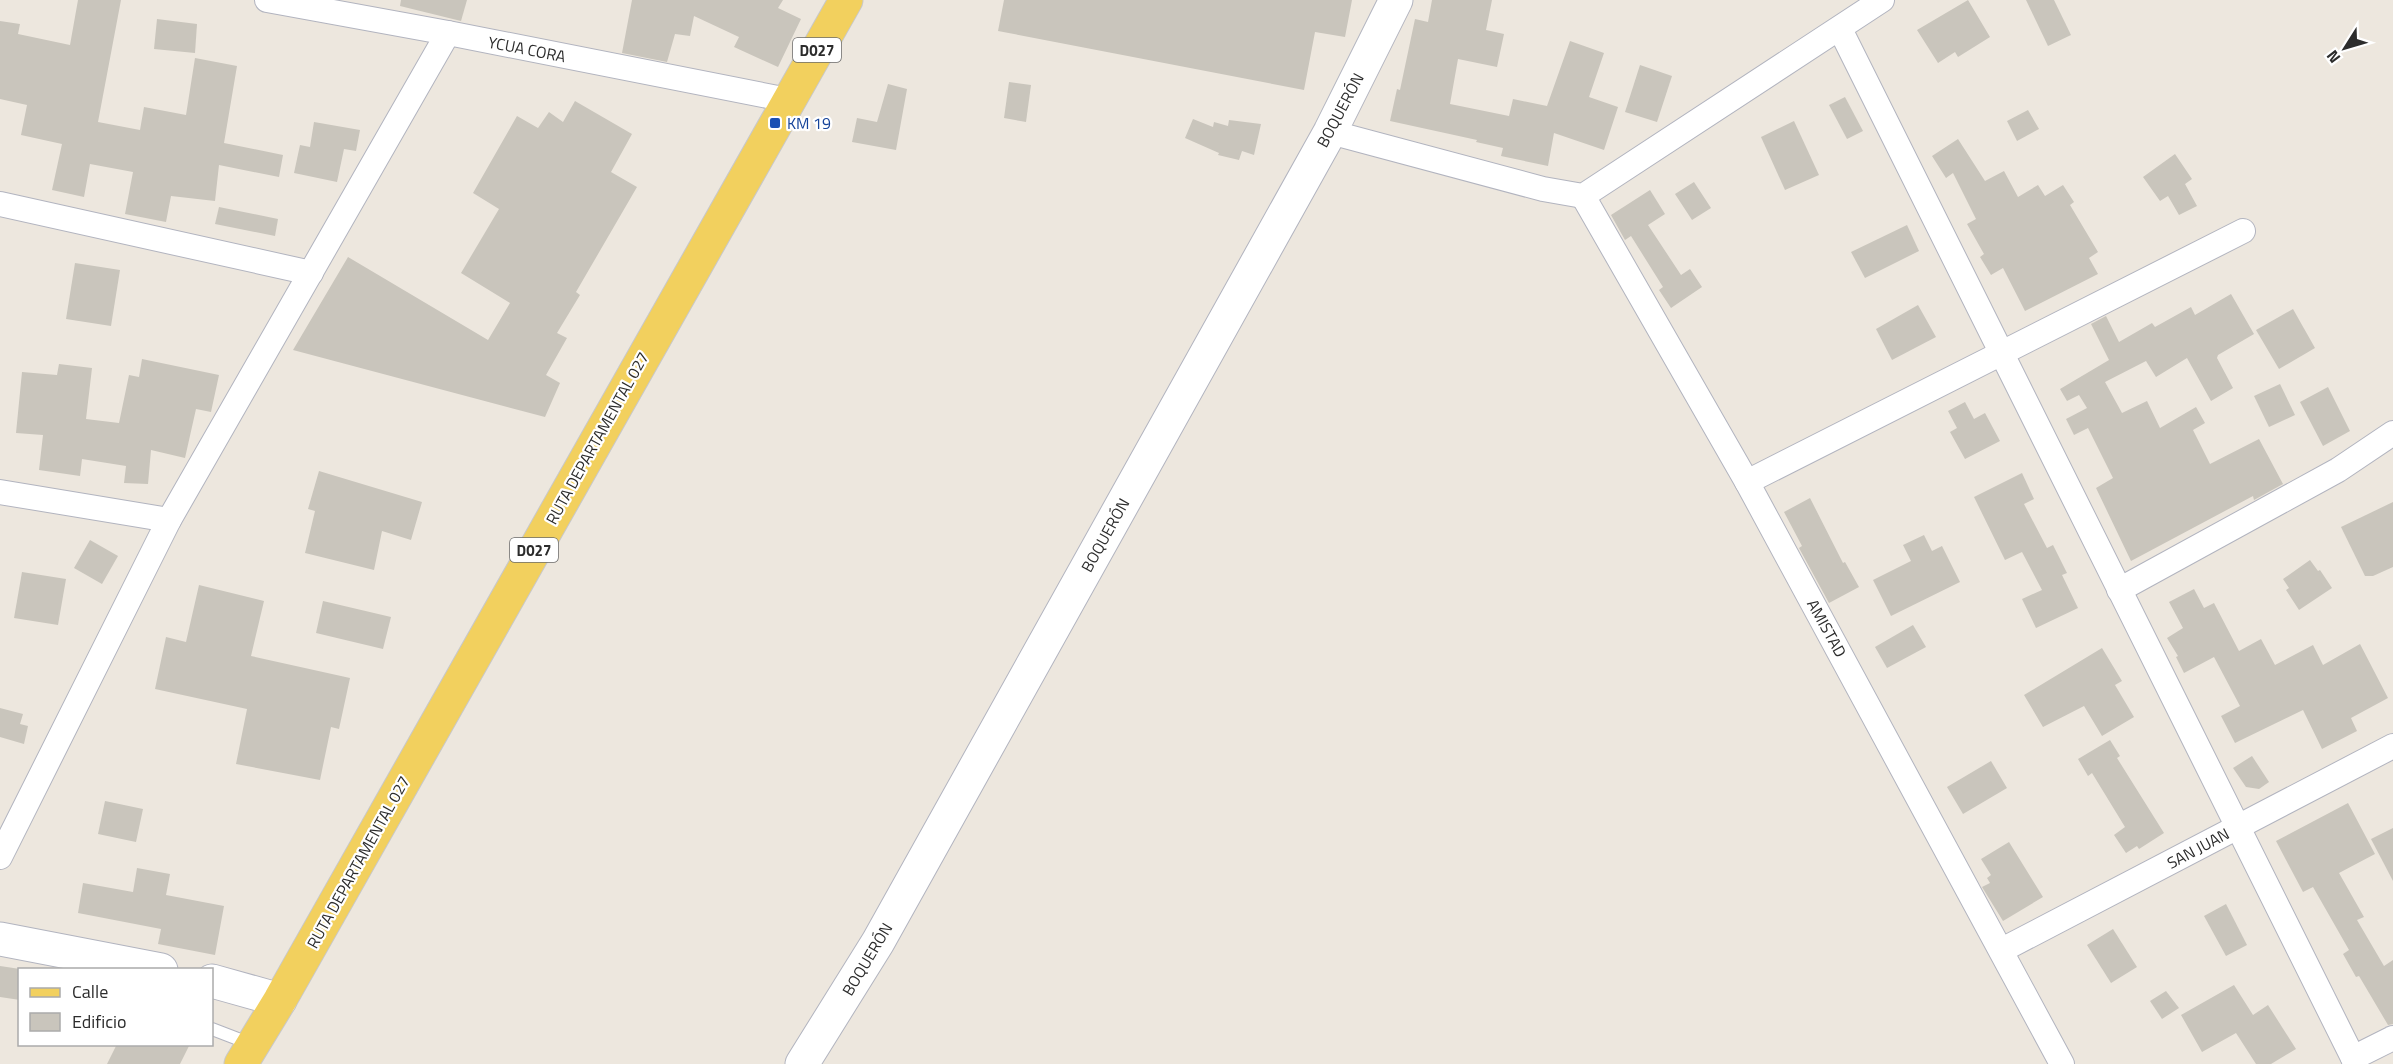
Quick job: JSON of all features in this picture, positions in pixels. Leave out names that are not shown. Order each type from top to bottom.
[{"type":"main road","name":"RUTA DEPARTAMENTAL 027","points":[[246,1054],[280,1000],[846,0]]},
{"type":"street","name":"YCUA CORA","points":[[267,0],[788,100]]},
{"type":"street","name":"BOQUERÓN","points":[[802,1064],[878,942],[1330,132],[1396,0]]},
{"type":"street","points":[[1330,132],[1543,189],[1583,196],[1882,0]]},
{"type":"street","points":[[1840,29],[2354,1061],[2393,1038]]},
{"type":"street","points":[[0,856],[169,520],[448,33]]},
{"type":"street","name":"AMISTAD","points":[[1583,196],[1747,482],[2062,1064]]},
{"type":"street","points":[[0,204],[311,273]]},
{"type":"street","points":[[1747,482],[2243,231]]},
{"type":"street","points":[[2119,590],[2338,470],[2393,433]]},
{"type":"street","points":[[0,492],[169,520]]},
{"type":"street","name":"SAN JUAN","points":[[2002,950],[2393,746]]},
{"type":"street","points":[[0,939],[156,968]]},
{"type":"street","points":[[213,981],[280,1000]]},
{"type":"lane","points":[[213,1030],[246,1054]]},
{"type":"building","points":[[78,0],[121,0],[98,122],[140,130],[144,107],[186,115],[195,58],[237,66],[224,143],[283,155],[279,177],[219,165],[215,201],[171,196],[166,222],[125,214],[133,172],[90,164],[84,197],[52,190],[62,144],[21,135],[27,105],[0,99],[0,21],[20,24],[18,34],[70,45]]},
{"type":"building","points":[[401,0],[467,0],[461,21],[400,6]]},
{"type":"building","points":[[632,0],[783,0],[778,8],[801,19],[778,67],[734,47],[739,37],[694,16],[690,36],[675,34],[667,62],[622,53]]},
{"type":"building","points":[[1004,0],[1352,0],[1345,37],[1315,32],[1304,90],[998,31]]},
{"type":"building","points":[[1432,0],[1492,0],[1486,30],[1504,34],[1497,67],[1458,59],[1450,104],[1509,116],[1513,99],[1547,106],[1570,41],[1604,53],[1589,97],[1618,107],[1604,150],[1554,133],[1548,166],[1501,156],[1503,148],[1476,142],[1477,140],[1390,121],[1397,89],[1400,90],[1415,19],[1428,22]]},
{"type":"building","points":[[1968,0],[1990,37],[1958,57],[1955,52],[1938,63],[1917,30]]},
{"type":"building","points":[[2026,0],[2054,0],[2071,35],[2048,46]]},
{"type":"building","points":[[157,19],[197,24],[195,53],[154,49]]},
{"type":"building","points":[[1640,65],[1672,76],[1657,122],[1625,112]]},
{"type":"building","points":[[1009,82],[1031,85],[1026,122],[1004,118]]},
{"type":"building","points":[[888,84],[907,89],[896,150],[852,142],[857,118],[877,122]]},
{"type":"building","points":[[1845,97],[1863,131],[1847,139],[1829,105]]},
{"type":"building","points":[[575,101],[632,134],[611,172],[637,187],[576,292],[580,295],[557,333],[567,338],[546,375],[560,383],[545,417],[293,350],[348,257],[488,340],[510,303],[461,273],[499,209],[473,193],[517,116],[538,128],[549,112],[563,122]]},
{"type":"building","points":[[2028,110],[2039,129],[2017,141],[2007,121]]},
{"type":"building","points":[[1193,119],[1213,127],[1214,122],[1228,126],[1229,120],[1261,124],[1254,155],[1242,151],[1239,160],[1218,155],[1219,153],[1185,138]]},
{"type":"building","points":[[1794,121],[1819,175],[1785,190],[1761,137]]},
{"type":"building","points":[[314,122],[360,130],[356,151],[344,149],[337,182],[294,173],[300,145],[310,147]]},
{"type":"building","points":[[1958,139],[1985,181],[2004,171],[2018,197],[2038,185],[2045,196],[2063,185],[2074,202],[2070,205],[2098,252],[2089,258],[2098,274],[2025,311],[2003,268],[1991,275],[1980,257],[1984,254],[1967,224],[1976,219],[1953,173],[1946,178],[1932,156]]},
{"type":"building","points":[[2175,154],[2192,179],[2185,184],[2197,206],[2179,215],[2168,196],[2160,201],[2143,177]]},
{"type":"building","points":[[1694,182],[1711,208],[1692,220],[1675,194]]},
{"type":"building","points":[[1650,190],[1665,214],[1648,225],[1681,275],[1690,269],[1702,287],[1671,308],[1659,290],[1663,287],[1631,236],[1625,240],[1611,215]]},
{"type":"building","points":[[219,207],[278,219],[275,236],[215,224]]},
{"type":"building","points":[[1907,225],[1919,251],[1865,278],[1851,252]]},
{"type":"building","points":[[75,263],[120,270],[111,326],[66,319]]},
{"type":"building","points":[[2231,294],[2254,334],[2218,355],[2217,358],[2233,388],[2211,401],[2187,358],[2156,377],[2146,361],[2105,382],[2122,413],[2147,401],[2160,428],[2196,407],[2205,423],[2193,430],[2210,464],[2259,439],[2283,484],[2254,500],[2253,496],[2131,561],[2096,488],[2113,478],[2088,428],[2074,435],[2066,419],[2087,408],[2079,395],[2067,401],[2060,389],[2109,360],[2091,324],[2106,316],[2119,342],[2152,323],[2155,327],[2191,307],[2195,315]]},
{"type":"building","points":[[1918,305],[1936,337],[1892,360],[1876,329]]},
{"type":"building","points":[[2293,309],[2315,348],[2279,369],[2256,330]]},
{"type":"building","points":[[142,359],[219,375],[211,412],[196,409],[185,458],[151,450],[148,484],[124,483],[126,466],[82,459],[80,476],[39,470],[43,435],[16,433],[22,372],[57,375],[59,364],[92,368],[86,419],[119,423],[129,375],[139,377]]},
{"type":"building","points":[[2280,384],[2295,415],[2269,427],[2254,396]]},
{"type":"building","points":[[2328,387],[2350,431],[2323,446],[2300,402]]},
{"type":"building","points":[[1965,402],[1974,419],[1985,413],[2000,441],[1965,459],[1950,432],[1957,428],[1948,411]]},
{"type":"building","points":[[319,471],[422,502],[411,540],[382,531],[374,570],[305,553],[315,511],[308,509]]},
{"type":"building","points":[[2022,473],[2034,499],[2024,504],[2047,548],[2053,545],[2067,573],[2062,575],[2078,608],[2036,628],[2022,599],[2042,590],[2022,552],[2005,560],[1974,497]]},
{"type":"building","points":[[1810,498],[1843,563],[1845,562],[1859,587],[1829,603],[1799,548],[1802,546],[1784,512]]},
{"type":"building","points":[[2393,502],[2393,567],[2373,576],[2365,576],[2341,527]]},
{"type":"building","points":[[1924,535],[1932,551],[1942,546],[1960,582],[1891,616],[1873,580],[1911,561],[1903,545]]},
{"type":"building","points":[[90,540],[118,556],[102,584],[74,568]]},
{"type":"building","points":[[2310,560],[2332,588],[2299,610],[2286,590],[2289,588],[2283,579]]},
{"type":"building","points":[[22,572],[66,579],[58,625],[14,618]]},
{"type":"building","points":[[199,585],[264,601],[251,656],[350,678],[339,729],[331,727],[320,780],[236,764],[247,709],[155,689],[166,637],[186,642]]},
{"type":"building","points":[[2194,589],[2204,608],[2214,603],[2239,651],[2261,639],[2275,665],[2313,645],[2323,665],[2360,644],[2388,698],[2351,718],[2357,731],[2322,749],[2303,710],[2235,743],[2221,716],[2240,706],[2214,657],[2184,673],[2176,657],[2178,656],[2167,638],[2183,628],[2169,602]]},
{"type":"building","points":[[323,601],[391,617],[383,649],[316,633]]},
{"type":"building","points":[[1913,625],[1926,647],[1887,668],[1875,647]]},
{"type":"building","points":[[2102,648],[2122,681],[2115,685],[2134,717],[2102,736],[2084,706],[2043,727],[2024,695]]},
{"type":"building","points":[[0,708],[23,714],[20,724],[28,726],[24,744],[0,737]]},
{"type":"building","points":[[2110,740],[2120,756],[2117,758],[2164,833],[2139,849],[2137,846],[2126,853],[2114,835],[2125,827],[2092,773],[2088,776],[2078,759]]},
{"type":"building","points":[[2252,756],[2269,782],[2259,789],[2246,787],[2233,768]]},
{"type":"building","points":[[1991,761],[2007,788],[1963,814],[1947,787]]},
{"type":"building","points":[[105,801],[143,809],[136,842],[98,834]]},
{"type":"building","points":[[2348,803],[2375,854],[2339,873],[2364,917],[2357,920],[2384,966],[2393,960],[2393,1024],[2388,1025],[2343,954],[2349,950],[2313,887],[2303,892],[2276,841]]},
{"type":"building","points":[[2393,828],[2393,881],[2371,839]]},
{"type":"building","points":[[2009,842],[2043,897],[2003,921],[1982,887],[1990,883],[1987,878],[1991,875],[1981,859]]},
{"type":"building","points":[[137,868],[170,874],[166,895],[224,906],[215,955],[158,944],[161,929],[78,913],[83,883],[133,892]]},
{"type":"building","points":[[2226,904],[2247,945],[2226,956],[2204,916]]},
{"type":"building","points":[[2113,929],[2137,967],[2111,983],[2087,945]]},
{"type":"building","points":[[0,966],[18,969],[18,1000],[0,997]]},
{"type":"building","points":[[2234,985],[2253,1015],[2268,1005],[2296,1049],[2271,1064],[2256,1064],[2236,1033],[2202,1052],[2181,1015]]},
{"type":"building","points":[[2166,991],[2179,1008],[2162,1019],[2150,1001]]},
{"type":"building","points":[[116,1046],[189,1046],[180,1064],[107,1064]]},
{"type":"place","name":"KM 19","points":[[775,123]]}]
